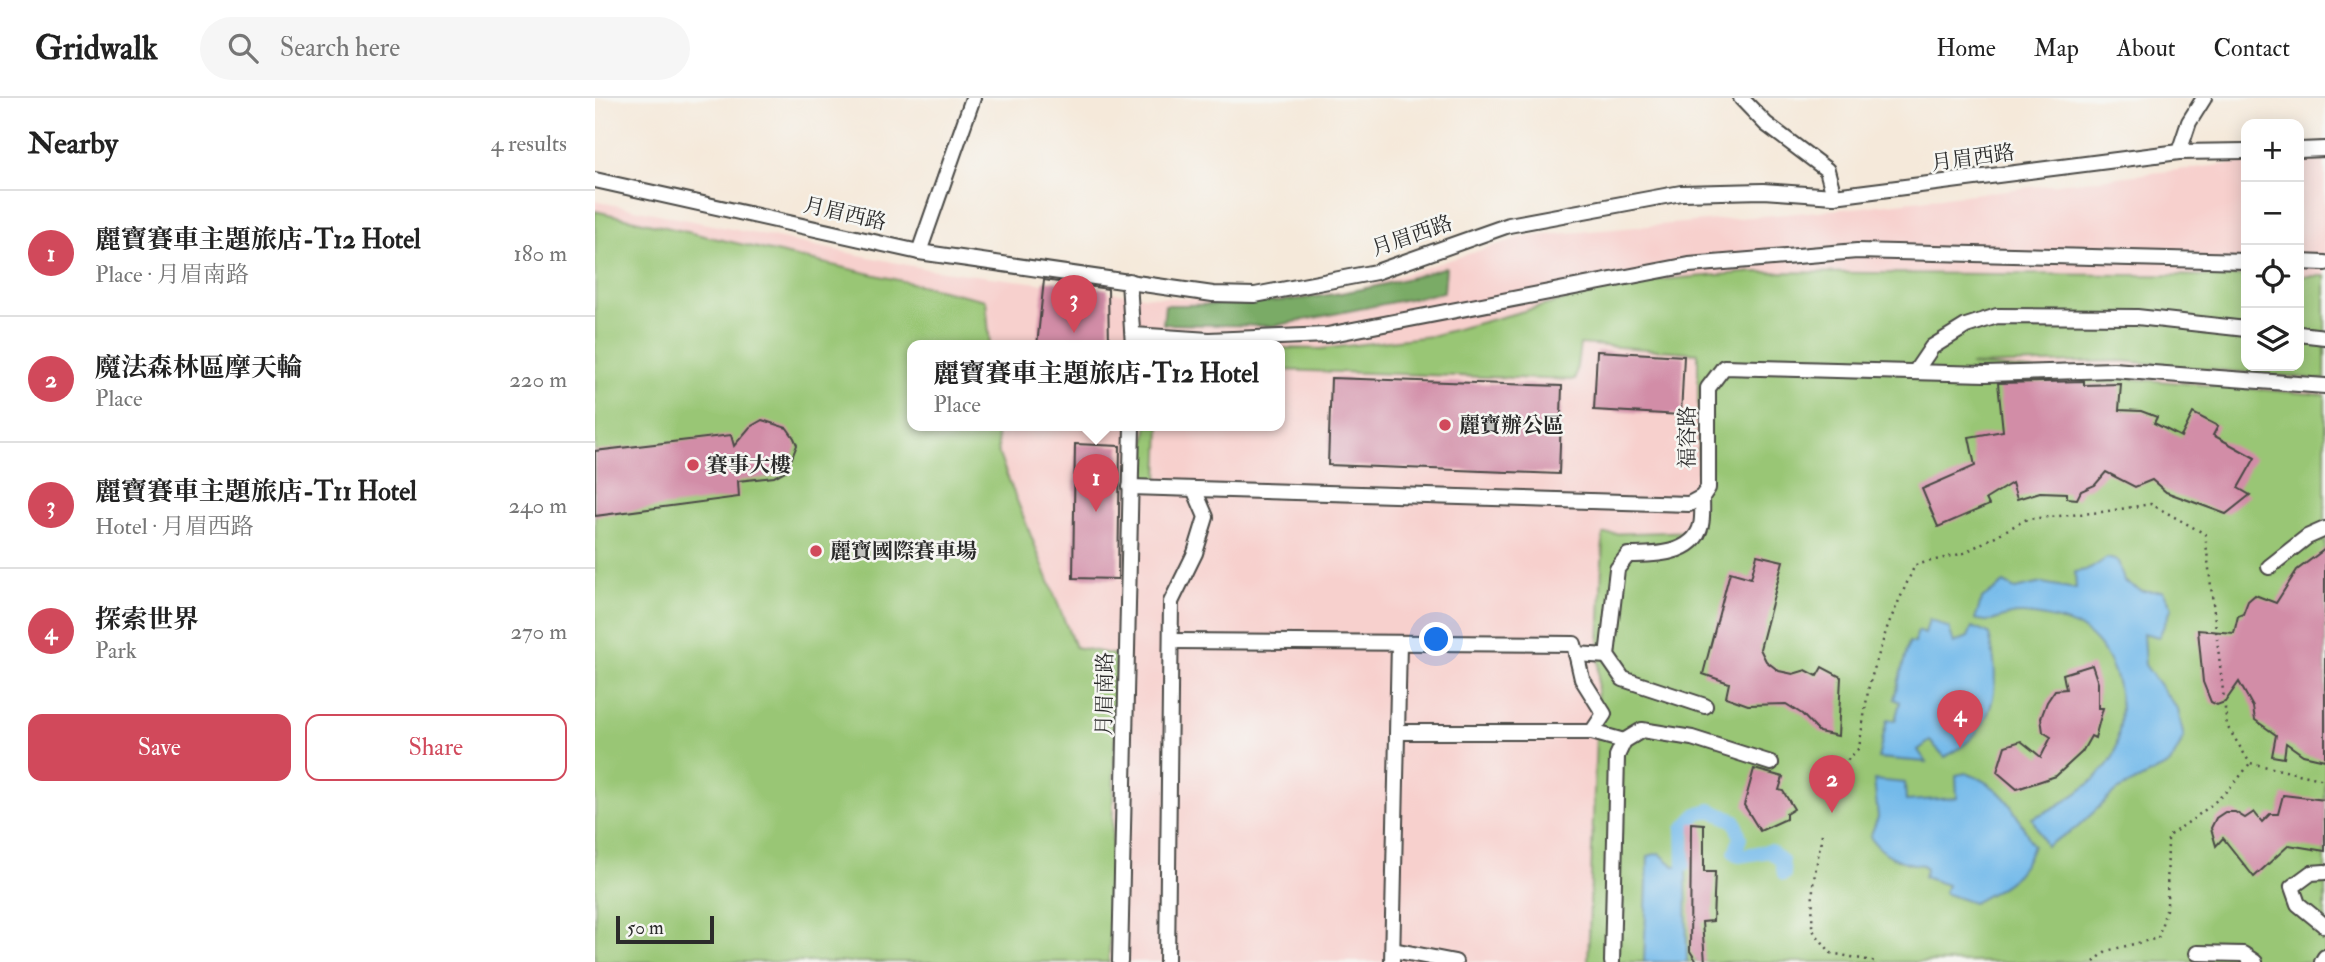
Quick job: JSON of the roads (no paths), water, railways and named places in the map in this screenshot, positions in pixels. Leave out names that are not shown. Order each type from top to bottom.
[{"type":"street","points":[[919,252],[973,98]]},
{"type":"street","points":[[1741,98],[1766,124],[1817,159],[1827,170],[1833,196]]},
{"type":"street","points":[[2179,152],[2189,122],[2204,98]]},
{"type":"street","points":[[2304,150],[2325,149]]},
{"type":"street","name":"月眉西路","points":[[595,180],[919,252],[1213,294],[1255,295],[1375,272],[1509,225],[1681,193],[1763,191],[1833,196],[2179,152],[2241,150]]},
{"type":"street","points":[[1209,340],[1327,335],[1689,265],[1857,251],[2241,261]]},
{"type":"street","points":[[2304,262],[2325,263]]},
{"type":"street","points":[[1129,281],[1134,340]]},
{"type":"street","points":[[1915,372],[1932,347],[1966,326],[1997,316],[2137,317],[2241,328]]},
{"type":"street","points":[[2304,335],[2325,337]]},
{"type":"street","name":"福容路","points":[[1130,487],[1689,504],[1702,497],[1708,488],[1709,388],[1724,367],[1915,372],[2113,370],[2325,386]]},
{"type":"street","name":"月眉南路","points":[[1120,962],[1132,431]]},
{"type":"street","points":[[1167,962],[1171,602],[1195,553],[1206,517],[1194,489]]},
{"type":"street","points":[[1702,497],[1701,527],[1687,546],[1657,555],[1628,555],[1617,569],[1607,656],[1623,678],[1705,706]]},
{"type":"street","points":[[2269,567],[2307,537],[2325,529]]},
{"type":"street","points":[[1171,642],[1574,644],[1582,679],[1604,714],[1592,732]]},
{"type":"street","points":[[1399,643],[1393,956],[1455,962]]},
{"type":"street","points":[[1576,654],[1607,656]]},
{"type":"street","points":[[1612,962],[1618,757],[1624,741],[1642,730],[1692,737],[1771,763]]},
{"type":"street","points":[[1398,732],[1592,732],[1624,741]]},
{"type":"street","points":[[2325,872],[2311,873],[2292,887],[2298,904],[2325,926]]},
{"type":"street","points":[[2197,953],[2243,954],[2255,962]]},
{"type":"street","points":[[2322,962],[2325,957]]},
{"type":"water","points":[[2107,558],[2118,561],[2124,581],[2142,591],[2163,591],[2172,607],[2159,637],[2143,633],[2145,665],[2178,710],[2184,738],[2170,764],[2116,791],[2078,827],[2046,846],[2032,818],[2077,793],[2106,767],[2114,755],[2121,707],[2116,678],[2104,651],[2083,630],[2069,623],[2027,614],[1990,621],[1975,619],[1982,599],[2004,583],[2015,589],[2042,583],[2076,589],[2075,572],[2090,569]]},
{"type":"water","points":[[1929,619],[1949,628],[1954,643],[1968,637],[1972,627],[1989,634],[1995,672],[1991,705],[1975,734],[1945,757],[1930,741],[1918,750],[1926,762],[1878,758],[1887,720],[1895,721],[1900,702],[1894,699],[1909,642],[1914,643],[1918,631],[1925,634]]},
{"type":"water","points":[[1966,773],[1991,785],[2000,793],[2014,811],[2033,846],[2016,875],[2002,887],[1973,903],[1944,893],[1947,885],[1924,877],[1926,869],[1923,865],[1893,857],[1880,849],[1870,837],[1878,817],[1874,780],[1905,783],[1906,801],[1957,798],[1956,775]]},
{"type":"water","points":[[1659,853],[1674,866],[1686,865],[1687,962],[1644,962],[1648,856]]},
{"type":"waterway","points":[[1684,865],[1683,829],[1697,814],[1710,810],[1735,821],[1740,838],[1735,853],[1739,856],[1770,851],[1782,861],[1784,874]]},
{"type":"place","name":"麗寶賽車主題旅店-T11 Hotel","points":[[1074,333]]},
{"type":"place","name":"麗寶辦公區","points":[[1445,425]]},
{"type":"place","name":"賽事大樓","points":[[693,465]]},
{"type":"place","name":"麗寶賽車主題旅店-T12 Hotel","points":[[1096,512]]},
{"type":"place","name":"麗寶國際賽車場","points":[[816,551]]},
{"type":"place","name":"探索世界","points":[[1960,748]]},
{"type":"place","name":"魔法森林區摩天輪","points":[[1832,813]]}]
